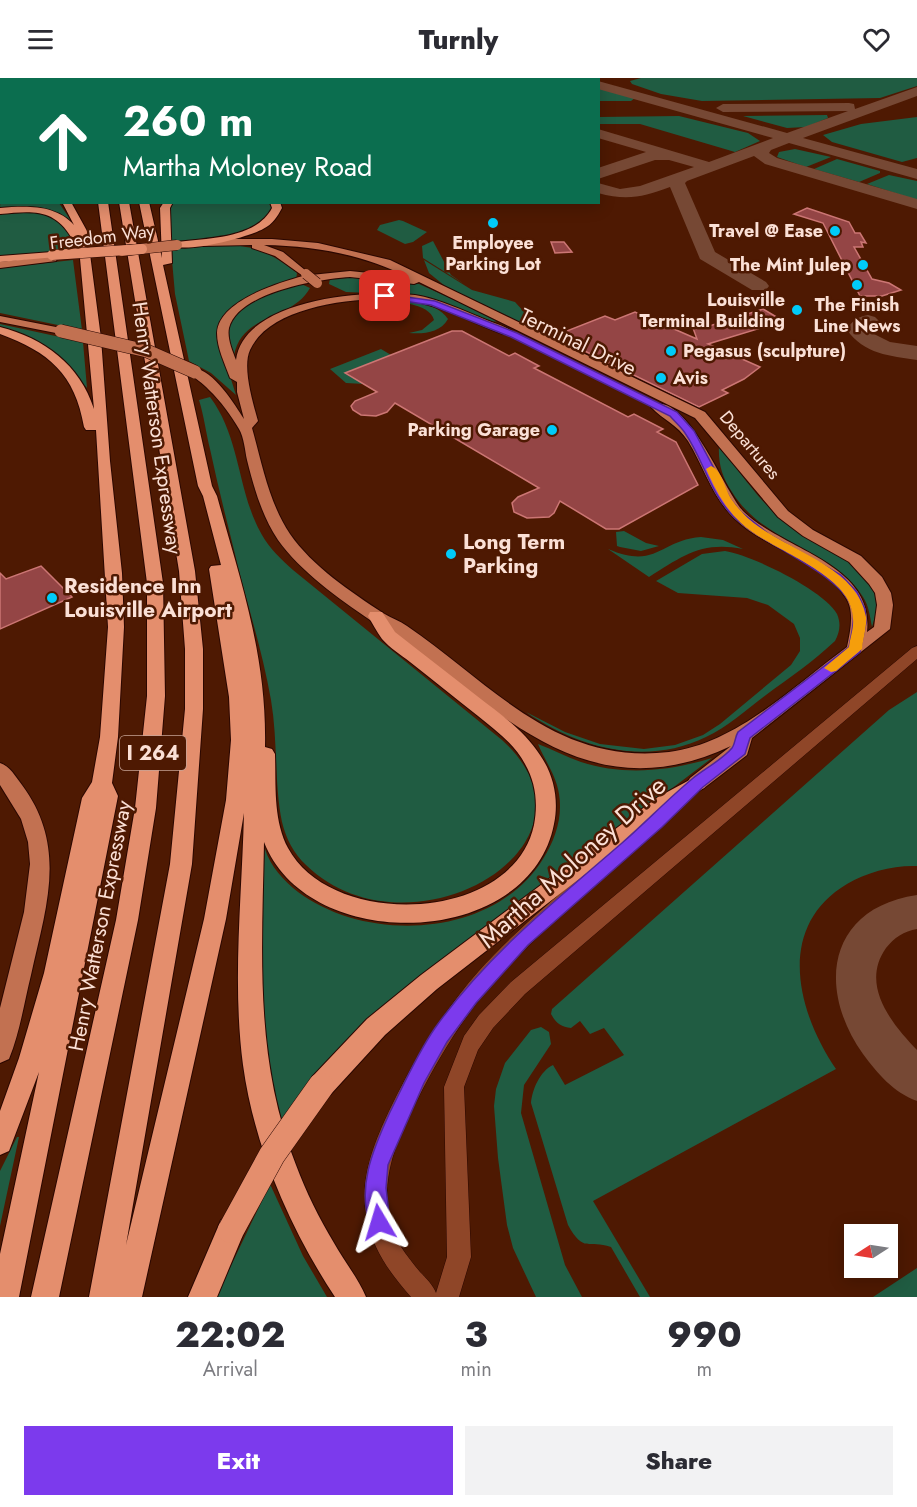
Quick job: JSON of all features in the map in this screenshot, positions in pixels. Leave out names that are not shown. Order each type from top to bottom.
[{"type":"highway","points":[[0,1142],[33,1057],[54,981],[92,798],[102,783],[111,715],[116,627],[114,573],[103,461],[95,338],[79,223],[67,204]]},
{"type":"highway","points":[[76,204],[85,222],[84,248]]},
{"type":"highway","name":"Henry Watterson Expressway","points":[[45,1297],[124,937],[144,830],[156,721],[158,622],[155,583],[103,204]]},
{"type":"highway","name":"Henry Watterson Expressway","points":[[103,1297],[181,864],[194,709],[194,649],[187,571],[124,204]]},
{"type":"highway","points":[[144,204],[158,270],[164,286],[175,352],[205,486],[210,495],[248,647],[258,722],[264,743],[271,829],[277,848],[304,881],[324,895],[348,905],[376,912],[430,913],[460,906],[484,897],[504,885],[521,869],[535,850],[547,820],[547,792],[538,766],[526,747],[513,734],[389,636],[376,616]]},
{"type":"highway","points":[[164,286],[167,269],[165,208],[168,204]]},
{"type":"highway","points":[[177,245],[230,237],[259,228],[274,217],[278,208],[276,204]]},
{"type":"highway","points":[[0,211],[38,211],[61,217],[72,227],[78,248],[84,248]]},
{"type":"highway","points":[[0,259],[52,257]]},
{"type":"highway","points":[[0,330],[41,348],[72,375],[85,394],[89,407],[94,451],[103,461]]},
{"type":"highway","points":[[128,1297],[205,968],[230,851],[237,796],[240,740],[235,665],[201,496],[205,486]]},
{"type":"highway","points":[[258,722],[255,745],[250,1002],[258,1081],[266,1116],[301,1211],[321,1250],[352,1297]]},
{"type":"highway","points":[[5,1297],[100,840],[108,796],[102,783]]},
{"type":"highway","points":[[202,1297],[231,1230],[272,1155],[321,1086],[376,1027],[429,982],[665,802],[697,783]]},
{"type":"main road","points":[[208,243],[283,242],[343,250],[386,262],[439,287]]},
{"type":"main road","name":"Freedom Way","points":[[0,265],[52,257],[208,243]]},
{"type":"main road","points":[[208,243],[242,244],[263,248],[279,254],[317,283],[339,292],[385,296]]},
{"type":"main road","points":[[243,392],[240,390],[224,341],[223,331],[235,310],[255,296],[288,283],[341,275],[395,278],[439,287]]},
{"type":"main road","name":"Departures","points":[[439,287],[700,416],[783,514],[808,533],[855,559],[876,581],[885,605],[882,629],[855,649]]},
{"type":"main road","name":"Terminal Drive","points":[[0,319],[139,349],[195,372],[219,392],[239,424],[245,427],[270,513],[286,539],[307,561],[376,616],[401,629],[510,714],[576,749],[621,759],[669,758],[697,753],[728,738],[743,735],[855,649],[860,618],[857,604],[848,590],[829,573],[766,537],[737,514],[726,501],[689,431],[673,414],[514,335],[432,303],[385,296],[356,298],[315,305],[286,315],[267,325],[252,337],[243,350],[241,360],[243,392],[251,421],[245,427]]},
{"type":"main road","points":[[697,783],[740,750],[743,735]]},
{"type":"main road","points":[[0,770],[16,790],[31,815],[37,832],[42,863],[38,901],[0,1051]]},
{"type":"street","points":[[447,1297],[459,1257],[454,1087],[460,1062],[473,1036],[518,988],[917,651]]},
{"type":"street","name":"Martha Moloney Drive","points":[[426,1297],[393,1257],[382,1235],[376,1199],[378,1165],[395,1121],[417,1077],[441,1036],[499,963],[522,940],[678,803],[697,783]]},
{"type":"green space","points":[[641,78],[917,78],[917,86],[880,98],[702,101],[661,94],[632,84],[630,81]]},
{"type":"green space","points":[[600,88],[635,98],[631,101],[600,101]]},
{"type":"green space","points":[[827,115],[828,118],[806,127],[787,128],[743,116]]},
{"type":"green space","points":[[679,116],[748,133],[760,141],[735,152],[640,124],[600,124],[600,117]]},
{"type":"green space","points":[[917,117],[917,158],[902,162],[832,142],[823,135],[861,124]]},
{"type":"green space","points":[[795,149],[831,157],[806,167],[777,157],[779,152]]},
{"type":"green space","points":[[837,159],[880,171],[880,173],[859,182],[814,169]]},
{"type":"green space","points":[[889,175],[917,181],[917,200],[867,184]]},
{"type":"green space","points":[[0,204],[60,204],[72,222],[54,212],[0,210]]},
{"type":"green space","points":[[172,204],[269,204],[272,210],[252,228],[239,233],[171,242],[169,208]]},
{"type":"green space","points":[[31,212],[61,222],[69,234],[72,251],[0,257],[0,213]]},
{"type":"green space","points":[[399,220],[427,232],[413,242],[405,244],[377,230],[380,225]]},
{"type":"green space","points":[[433,241],[451,275],[464,284],[423,258],[422,246]]},
{"type":"green space","points":[[226,245],[247,247],[264,252],[297,273],[296,280],[228,314],[223,354],[236,395],[211,373],[189,361],[175,294],[171,249]]},
{"type":"green space","points":[[73,260],[82,330],[0,313],[0,268]]},
{"type":"green space","points":[[424,260],[472,290],[515,302],[536,325],[528,327],[445,286],[429,273]]},
{"type":"green space","points":[[330,278],[392,279],[419,284],[500,321],[488,322],[393,294],[346,292],[329,284]]},
{"type":"green space","points":[[299,283],[310,288],[302,299],[256,324],[246,332],[234,356],[228,338],[229,326],[242,308],[266,295]]},
{"type":"green space","points":[[377,300],[426,304],[442,312],[448,319],[436,330],[426,333],[409,333],[422,330],[434,320],[430,313],[411,304],[399,302],[353,301]]},
{"type":"green space","points":[[0,324],[83,342],[87,388],[63,361],[0,329]]},
{"type":"green space","points":[[381,349],[391,355],[351,370],[349,376],[364,384],[346,383],[330,369]]},
{"type":"green space","points":[[210,397],[228,430],[254,518],[272,549],[293,570],[502,740],[531,780],[535,818],[518,852],[486,879],[444,897],[396,902],[349,893],[306,865],[291,846],[284,828],[280,807],[273,715],[267,681],[199,400]]},
{"type":"green space","points":[[719,445],[756,493],[781,519],[836,552],[862,572],[876,596],[872,627],[865,600],[850,581],[834,567],[762,524],[746,510],[732,492],[723,475]]},
{"type":"green space","points":[[624,531],[646,543],[659,546],[641,551],[617,546],[616,532]]},
{"type":"green space","points":[[701,537],[723,540],[743,549],[715,547],[693,552],[649,577],[608,549],[624,555],[648,555],[687,539]]},
{"type":"green space","points":[[725,551],[752,559],[787,575],[818,595],[837,614],[839,628],[835,641],[730,723],[684,746],[660,751],[637,752],[614,749],[568,736],[526,712],[565,732],[600,744],[644,749],[675,745],[703,735],[720,724],[791,665],[800,651],[800,638],[794,624],[768,605],[747,598],[678,593],[656,581],[702,554]]},
{"type":"green space","points":[[917,692],[917,866],[881,870],[847,884],[824,902],[809,923],[802,946],[800,971],[803,997],[822,1046],[836,1069],[593,1201],[650,1297],[640,1297],[611,1247],[583,1243],[573,1234],[568,1225],[531,1103],[538,1081],[553,1065],[565,1085],[624,1055],[604,1028],[590,1034],[580,1021],[571,1028],[564,1027],[551,1014],[552,1009],[889,710]]},
{"type":"green space","points":[[538,744],[581,762],[614,769],[663,769],[712,758],[608,837],[281,1120],[267,1065],[262,999],[261,850],[265,849],[278,873],[298,892],[327,909],[359,920],[393,925],[428,925],[462,918],[494,905],[521,885],[543,859],[551,844],[559,820],[559,794],[553,774]]},
{"type":"green space","points":[[541,1027],[549,1032],[551,1044],[524,1085],[521,1113],[565,1265],[582,1297],[536,1297],[513,1248],[507,1225],[498,1158],[494,1106],[496,1089],[505,1063],[531,1030]]},
{"type":"green space","points":[[19,1137],[0,1226],[0,1171]]},
{"type":"green space","points":[[270,1184],[303,1256],[327,1297],[216,1297]]},
{"type":"green space","points":[[917,1268],[917,1297],[873,1297]]},
{"type":"building","points":[[807,208],[849,222],[855,233],[860,233],[866,243],[861,242],[863,247],[854,247],[872,279],[889,283],[901,290],[882,296],[860,296],[823,223],[794,214]]},
{"type":"building","points":[[551,242],[564,242],[572,252],[555,253]]},
{"type":"building","name":"Louisville Terminal Building","points":[[763,309],[780,319],[770,322],[774,324],[708,344],[760,367],[744,379],[722,390],[728,393],[699,407],[554,336],[605,316],[615,320],[635,312],[697,339],[693,328],[703,328]]},
{"type":"building","name":"Parking Garage","points":[[452,331],[462,331],[509,356],[515,353],[539,366],[534,368],[628,417],[634,414],[663,429],[657,432],[676,442],[698,485],[619,529],[606,529],[560,501],[554,513],[549,517],[527,518],[514,512],[512,503],[518,497],[539,488],[395,403],[387,412],[376,416],[361,415],[353,410],[351,406],[355,401],[377,392],[345,373]]},
{"type":"building","name":"Residence Inn Louisville Airport","points":[[41,566],[72,597],[0,629],[0,573],[6,579]]},
{"type":"taxiway","points":[[600,86],[788,138]]},
{"type":"taxiway","points":[[788,138],[917,91]]},
{"type":"taxiway","points":[[723,108],[849,107]]},
{"type":"taxiway","points":[[600,134],[709,167]]},
{"type":"taxiway","points":[[709,167],[788,138]]},
{"type":"taxiway","points":[[788,138],[917,174]]},
{"type":"taxiway","points":[[764,147],[761,154],[771,161],[917,204]]},
{"type":"taxiway","points":[[600,173],[653,155],[669,155]]},
{"type":"taxiway","points":[[600,189],[620,194],[643,191],[709,167]]},
{"type":"taxiway","points":[[680,178],[677,183],[707,255],[759,286]]},
{"type":"taxiway","points":[[868,321],[860,325],[858,330],[869,341],[884,348],[917,353]]},
{"type":"taxiway","points":[[917,912],[904,914],[877,929],[860,953],[855,973],[857,993],[863,1013],[874,1032],[887,1050],[917,1079]]},
{"type":"slow traffic","points":[[711,469],[726,501],[745,522],[766,537],[813,562],[837,578],[852,595],[859,609],[860,618],[855,649],[831,668]]},
{"type":"place","name":"Employee Parking Lot","points":[[493,223]]},
{"type":"place","name":"Travel @ Ease","points":[[835,231]]},
{"type":"place","name":"The Mint Julep","points":[[863,265]]},
{"type":"place","name":"The Finish Line News","points":[[857,285]]},
{"type":"place","name":"Louisville Terminal Building","points":[[797,310]]},
{"type":"place","name":"Pegasus (sculpture)","points":[[671,351]]},
{"type":"place","name":"Avis","points":[[661,378]]},
{"type":"place","name":"Parking Garage","points":[[552,430]]},
{"type":"place","name":"Long Term Parking","points":[[451,554]]},
{"type":"place","name":"Residence Inn Louisville Airport","points":[[52,598]]},
{"type":"route","points":[[379,1222],[375,1188],[378,1165],[386,1142],[417,1077],[441,1036],[470,997],[522,940],[678,803],[697,783],[740,750],[743,735],[855,649],[860,623],[859,609],[852,595],[837,578],[766,537],[737,514],[726,501],[695,439],[673,414],[514,335],[432,303],[414,298],[385,296]]}]
